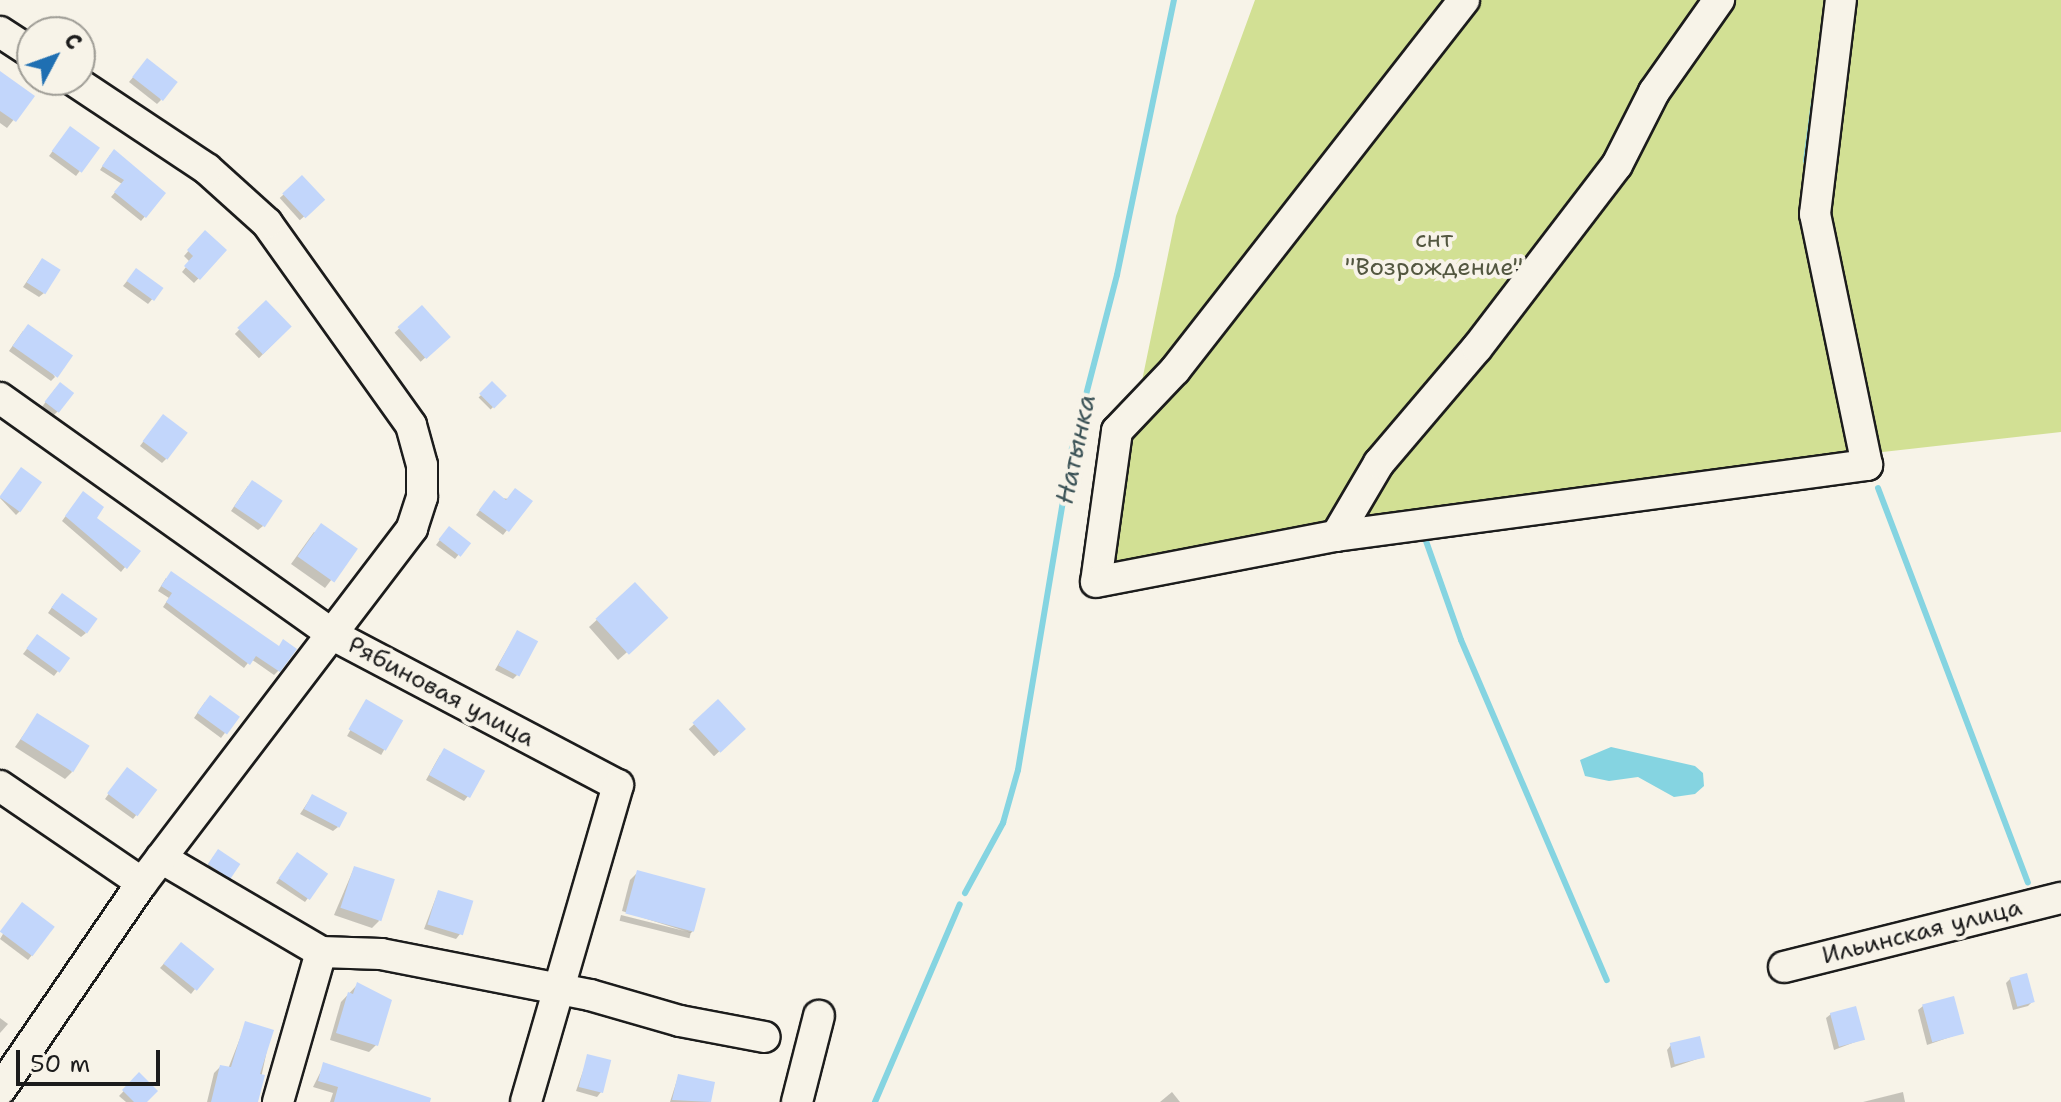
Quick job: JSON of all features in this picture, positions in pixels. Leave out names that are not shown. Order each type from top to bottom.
[{"type":"street","points":[[1464,0],[1175,370],[1117,431],[1096,582],[1336,536],[1867,465],[1815,214],[1841,0]]},
{"type":"street","points":[[1336,536],[1379,463],[1477,348],[1617,165],[1654,92],[1719,0]]},
{"type":"street","points":[[0,1090],[142,883],[333,635],[341,616],[419,513],[422,465],[411,425],[289,249],[245,197],[96,95]]},
{"type":"street","name":"Рябиновая улица","points":[[0,398],[333,635],[618,785],[556,990],[526,1102]]},
{"type":"street","points":[[0,786],[142,883]]},
{"type":"street","points":[[161,858],[321,952],[381,954],[765,1037]]},
{"type":"street","name":"Ильинская улица","points":[[1784,967],[2061,898]]},
{"type":"street","points":[[278,1102],[321,952]]},
{"type":"street","points":[[797,1102],[819,1016]]},
{"type":"green space","name":"снт \"Возрождение\"","points":[[1255,0],[2061,0],[2061,432],[1607,483],[1104,565],[1176,216]]},
{"type":"water","points":[[1611,747],[1695,766],[1703,773],[1704,786],[1695,794],[1674,797],[1638,777],[1609,781],[1585,776],[1580,760]]},
{"type":"building","points":[[147,58],[178,82],[163,101],[132,77]]},
{"type":"building","points":[[0,71],[16,82],[16,96],[35,96],[16,122],[0,111]]},
{"type":"building","points":[[70,126],[100,148],[82,173],[52,151]]},
{"type":"building","points":[[114,149],[166,193],[146,218],[114,192],[124,180],[102,166]]},
{"type":"building","points":[[302,175],[325,200],[305,218],[282,193]]},
{"type":"building","points":[[205,230],[227,250],[200,280],[184,266],[193,256],[187,250]]},
{"type":"building","points":[[42,258],[61,270],[45,294],[27,283]]},
{"type":"building","points":[[136,268],[164,288],[154,301],[127,281]]},
{"type":"building","points":[[266,300],[292,327],[263,354],[237,328]]},
{"type":"building","points":[[422,305],[451,337],[426,359],[397,327]]},
{"type":"building","points":[[28,324],[73,356],[58,378],[13,346]]},
{"type":"building","points":[[492,381],[507,396],[494,409],[479,394]]},
{"type":"building","points":[[60,382],[74,393],[59,413],[45,402]]},
{"type":"building","points":[[163,414],[188,433],[167,460],[143,441]]},
{"type":"building","points":[[21,467],[42,482],[20,512],[0,496]]},
{"type":"building","points":[[252,480],[283,501],[265,527],[234,507]]},
{"type":"building","points":[[515,488],[533,501],[509,532],[479,510],[494,490],[506,500]]},
{"type":"building","points":[[83,491],[104,507],[97,518],[141,551],[127,569],[65,516]]},
{"type":"building","points":[[321,523],[358,549],[334,582],[297,557]]},
{"type":"building","points":[[449,526],[471,543],[461,557],[439,539]]},
{"type":"building","points":[[171,571],[279,646],[283,639],[297,649],[280,672],[256,656],[250,665],[166,602],[172,593],[161,586]]},
{"type":"building","points":[[635,582],[668,618],[629,655],[596,619]]},
{"type":"building","points":[[62,593],[98,619],[87,633],[51,608]]},
{"type":"building","points":[[517,630],[538,641],[519,677],[498,665]]},
{"type":"building","points":[[37,634],[70,658],[60,673],[26,649]]},
{"type":"building","points":[[210,695],[240,717],[227,735],[197,713]]},
{"type":"building","points":[[366,699],[403,720],[386,751],[348,729]]},
{"type":"building","points":[[718,699],[746,729],[720,753],[692,723]]},
{"type":"building","points":[[37,713],[90,746],[73,772],[21,739]]},
{"type":"building","points":[[444,748],[485,771],[470,798],[429,775]]},
{"type":"building","points":[[127,767],[157,790],[137,816],[107,793]]},
{"type":"building","points":[[312,794],[347,813],[339,828],[304,809]]},
{"type":"building","points":[[218,849],[240,864],[230,879],[208,864]]},
{"type":"building","points":[[297,852],[328,874],[310,900],[279,878]]},
{"type":"building","points":[[354,866],[395,879],[381,921],[340,908]]},
{"type":"building","points":[[637,870],[706,888],[694,932],[625,913]]},
{"type":"building","points":[[438,890],[473,901],[463,935],[427,924]]},
{"type":"building","points":[[22,902],[55,927],[32,956],[0,932]]},
{"type":"building","points":[[181,942],[214,969],[197,991],[163,964]]},
{"type":"building","points":[[2027,973],[2035,1002],[2017,1007],[2010,978]]},
{"type":"building","points":[[357,982],[392,1000],[378,1046],[336,1033],[348,992],[353,994]]},
{"type":"building","points":[[1954,996],[1964,1034],[1932,1042],[1922,1005]]},
{"type":"building","points":[[1856,1006],[1865,1040],[1839,1047],[1830,1013]]},
{"type":"building","points":[[245,1021],[274,1030],[260,1074],[265,1075],[258,1102],[211,1102],[220,1065],[231,1067]]},
{"type":"building","points":[[1700,1036],[1705,1057],[1675,1064],[1670,1043]]},
{"type":"building","points":[[587,1054],[611,1060],[603,1093],[579,1087]]},
{"type":"building","points":[[323,1062],[431,1098],[430,1102],[334,1102],[338,1087],[318,1081]]},
{"type":"building","points":[[139,1072],[158,1091],[147,1102],[134,1102],[122,1090]]},
{"type":"building","points":[[678,1074],[715,1082],[711,1102],[672,1100]]},
{"type":"waterway","name":"Натынка","points":[[965,893],[1003,823],[1018,770],[1072,449],[1117,275],[1174,0]]},
{"type":"waterway","points":[[1806,161],[1814,101]]},
{"type":"waterway","points":[[1878,488],[2028,882]]},
{"type":"waterway","points":[[1426,541],[1461,640],[1607,980]]},
{"type":"waterway","name":"Натынка","points":[[875,1102],[960,904]]}]
